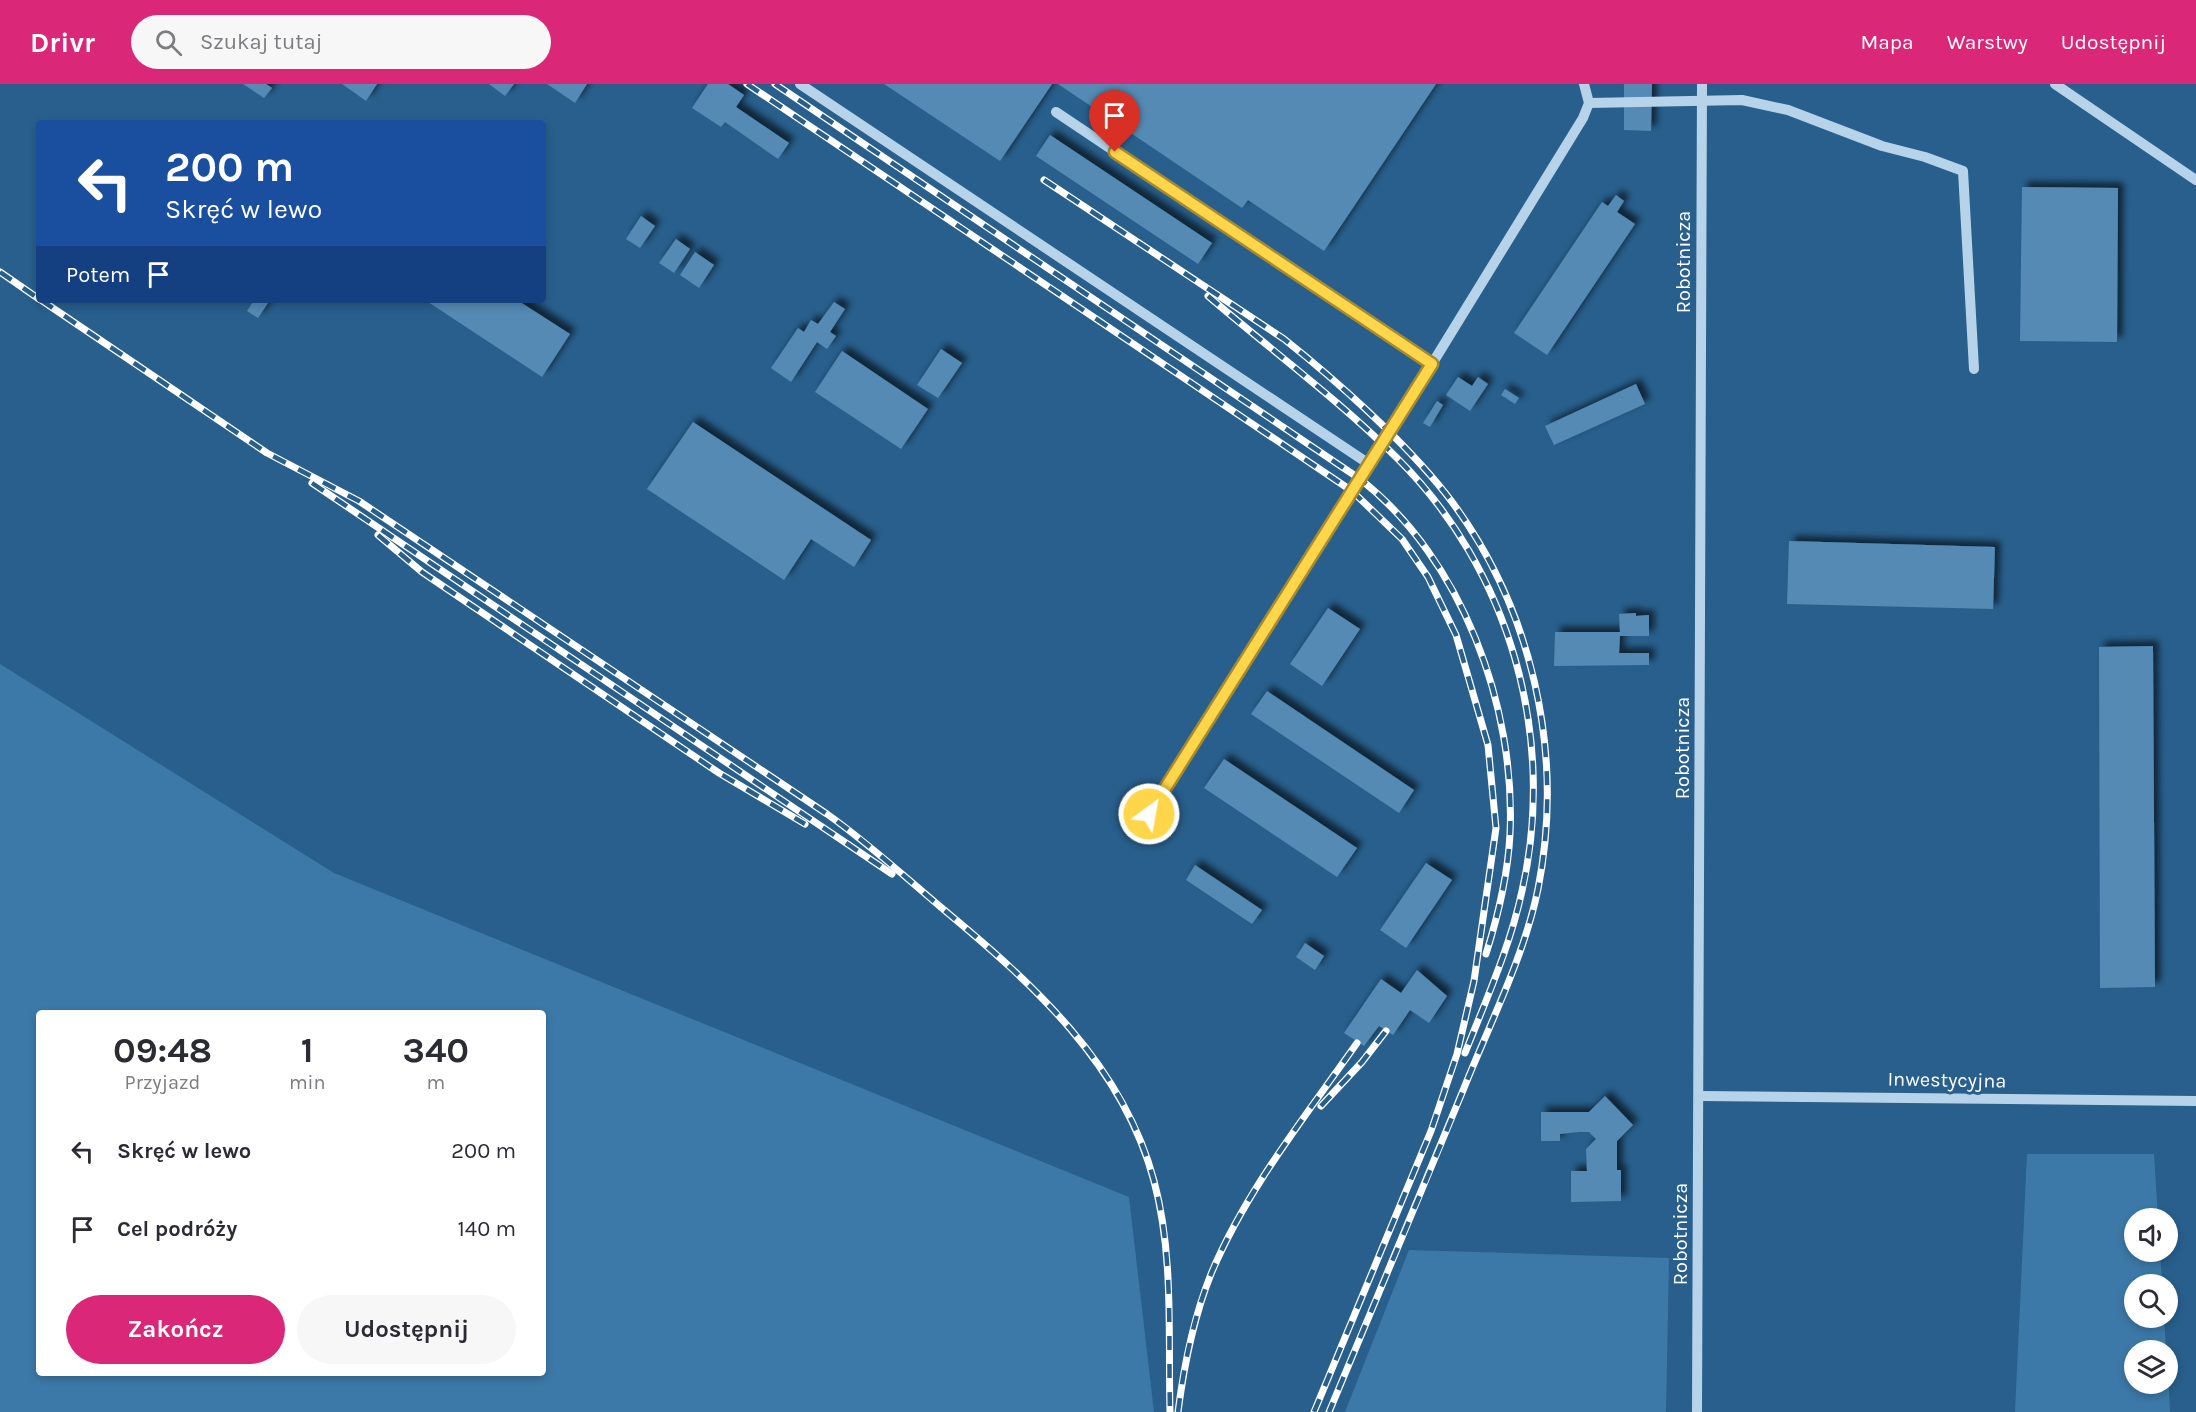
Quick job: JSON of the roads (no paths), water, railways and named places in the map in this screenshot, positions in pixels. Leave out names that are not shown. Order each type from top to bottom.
[{"type":"street","points":[[800,84],[1369,464]]},
{"type":"street","points":[[1149,814],[1432,364],[1583,118],[1588,103],[1584,84]]},
{"type":"street","name":"Robotnicza","points":[[1697,1412],[1702,84]]},
{"type":"street","points":[[2055,84],[2196,180]]},
{"type":"street","points":[[1588,103],[1742,100],[1788,110],[1882,146],[1925,157],[1963,171],[1974,369]]},
{"type":"street","points":[[1056,112],[1432,364]]},
{"type":"street","name":"Inwestycyjna","points":[[1699,1096],[2196,1101]]},
{"type":"railway","points":[[747,84],[1352,491],[1402,539],[1428,577],[1456,635],[1488,745],[1496,828],[1474,981],[1457,1054],[1431,1131],[1314,1412]]},
{"type":"railway","points":[[775,84],[1360,479],[1396,512],[1427,550],[1454,593],[1476,638],[1492,687],[1503,736],[1509,785],[1509,849],[1502,895],[1486,954]]},
{"type":"railway","points":[[1044,180],[1284,339],[1326,373],[1410,453],[1446,494],[1476,537],[1500,583],[1520,632],[1534,682],[1543,733],[1547,785],[1545,837],[1532,914],[1506,990],[1329,1412]]},
{"type":"railway","points":[[0,272],[36,297]]},
{"type":"railway","points":[[1208,296],[1352,416],[1397,458],[1436,502],[1469,551],[1495,604],[1515,659],[1528,716],[1533,774],[1531,833],[1517,912],[1497,973],[1465,1053]]},
{"type":"railway","points":[[45,303],[267,453],[359,501],[827,814],[872,848],[1009,966],[1041,997],[1097,1063],[1120,1100],[1140,1139],[1154,1181],[1165,1238],[1170,1412]]},
{"type":"railway","points":[[312,483],[892,874]]},
{"type":"railway","points":[[378,535],[422,572],[719,773],[805,824]]},
{"type":"railway","points":[[1321,1106],[1362,1062],[1386,1031]]},
{"type":"railway","points":[[1178,1412],[1194,1325],[1211,1274],[1225,1243],[1278,1155],[1357,1043]]}]
